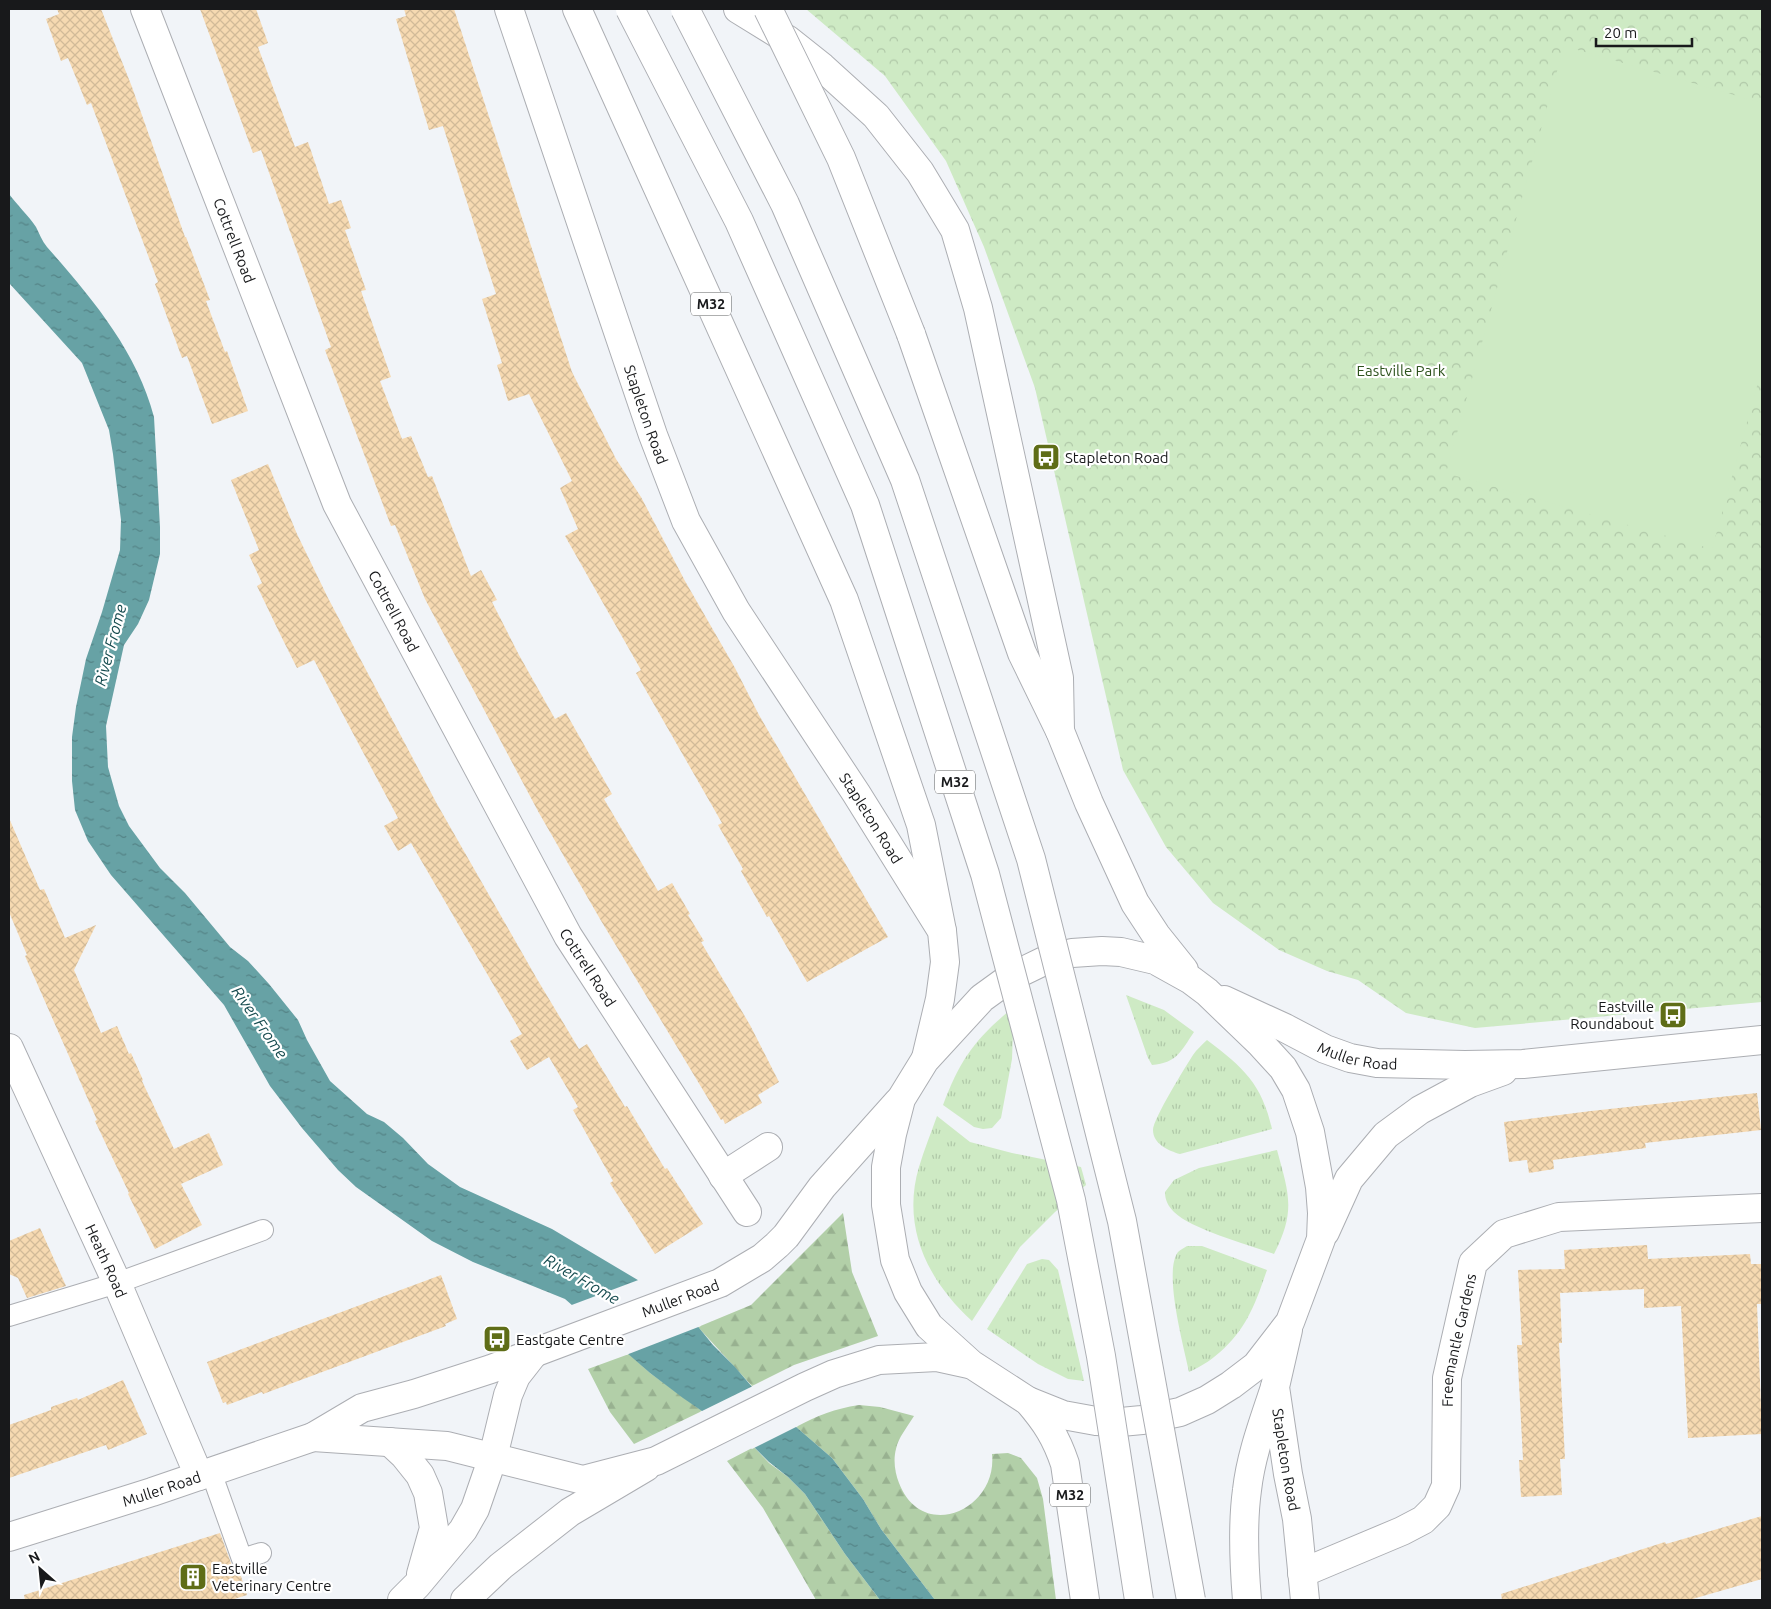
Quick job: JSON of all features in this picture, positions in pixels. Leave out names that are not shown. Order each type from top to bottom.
[{"type":"main road","name":"Cottrell Road","points":[[145,9],[338,504],[568,936],[747,1212]]},
{"type":"main road","name":"Stapleton Road","points":[[509,9],[653,436],[686,521],[736,612],[856,793],[942,931],[945,962],[940,999],[925,1060]]},
{"type":"main road","points":[[521,44],[523,9]]},
{"type":"main road","name":"M32","points":[[577,9],[844,600],[921,825],[942,931]]},
{"type":"main road","name":"M32","points":[[630,9],[739,220],[865,505],[985,874],[1070,1200],[1101,1356],[1139,1600]]},
{"type":"main road","points":[[685,9],[785,204],[905,480],[1031,859],[1122,1221],[1191,1600]]},
{"type":"main road","points":[[738,9],[788,40],[809,56],[876,116],[920,172],[955,230],[978,308],[1059,678],[1060,731]]},
{"type":"main road","points":[[768,9],[841,158],[911,334],[1022,653],[1060,731],[1089,804],[1135,903],[1156,936],[1199,986],[1261,1044],[1283,1068],[1296,1090],[1310,1132],[1320,1186],[1321,1239],[1290,1322],[1256,1366],[1207,1400],[1180,1412],[1142,1420],[1121,1422],[1096,1421],[1063,1415],[1028,1401],[971,1364],[929,1326],[908,1292],[895,1260],[886,1205],[886,1167],[901,1099],[925,1060],[982,998],[1011,977],[1046,960],[1072,953],[1120,952],[1155,960],[1199,986]]},
{"type":"main road","name":"Muller Road","points":[[1199,986],[1325,1049],[1350,1058],[1378,1063],[1523,1064],[1762,1040]]},
{"type":"main road","name":"Heath Road","points":[[9,1048],[16,1085],[118,1283],[205,1474]]},
{"type":"main road","name":"Muller Road","points":[[1321,1239],[1349,1179],[1386,1135],[1420,1110],[1470,1083],[1523,1064]]},
{"type":"main road","name":"Muller Road","points":[[9,1537],[313,1438],[362,1408],[451,1383],[720,1283],[762,1258],[786,1236],[822,1187],[901,1099]]},
{"type":"main road","points":[[723,1176],[768,1147]]},
{"type":"main road","name":"Freemantle Gardens","points":[[1302,1574],[1402,1531],[1423,1520],[1437,1506],[1446,1486],[1447,1378],[1473,1262],[1504,1234],[1559,1217],[1762,1208]]},
{"type":"main road","name":"Stapleton Road","points":[[1290,1322],[1275,1387],[1297,1519],[1305,1600]]},
{"type":"main road","points":[[410,1592],[467,1523],[481,1496],[493,1457],[508,1395],[516,1376],[534,1353]]},
{"type":"main road","name":"Muller Road","points":[[313,1438],[447,1446],[583,1480],[656,1462],[805,1387],[834,1374],[879,1360],[937,1356],[971,1364]]},
{"type":"main road","points":[[1248,1600],[1244,1562],[1247,1489],[1256,1446],[1275,1387]]},
{"type":"main road","name":"M32","points":[[1028,1401],[1046,1423],[1059,1446],[1065,1464],[1085,1600]]},
{"type":"main road","points":[[390,1442],[420,1475],[428,1493],[434,1528],[410,1592]]},
{"type":"main road","points":[[465,1600],[501,1566],[570,1512],[656,1462]]},
{"type":"lane","points":[[9,1316],[118,1283],[263,1230]]},
{"type":"lane","points":[[205,1474],[242,1559],[262,1554]]},
{"type":"green space","name":"Eastville Park","points":[[806,9],[1762,9],[1762,1002],[1475,1028],[1406,1013],[1358,980],[1327,971],[1279,950],[1213,903],[1166,847],[1123,770],[1035,388],[984,247],[946,161],[885,76]]},
{"type":"green space","points":[[1564,46],[1762,103],[1762,368],[1712,549],[1446,473]]},
{"type":"green space","points":[[1126,995],[1164,1010],[1194,1032],[1182,1050],[1173,1059],[1152,1065]]},
{"type":"green space","points":[[1009,1011],[1013,1032],[1012,1059],[1001,1118],[992,1128],[974,1127],[943,1105],[955,1076],[969,1053],[986,1032]]},
{"type":"green space","points":[[1207,1040],[1241,1068],[1257,1088],[1268,1113],[1272,1129],[1180,1154],[1167,1149],[1159,1143],[1154,1135],[1154,1124],[1177,1081],[1195,1053]]},
{"type":"green space","points":[[937,1116],[970,1142],[1012,1153],[1081,1167],[1086,1185],[1055,1212],[1020,1247],[972,1321],[956,1305],[931,1271],[922,1252],[916,1232],[914,1189],[919,1167]]},
{"type":"green space","points":[[1277,1150],[1285,1179],[1288,1214],[1281,1239],[1274,1254],[1221,1236],[1193,1224],[1174,1212],[1167,1203],[1165,1192],[1174,1180],[1199,1168]]},
{"type":"green space","points":[[843,1213],[852,1272],[878,1336],[794,1365],[752,1386],[698,1327],[751,1305]]},
{"type":"green space","points":[[1187,1246],[1202,1246],[1267,1270],[1253,1308],[1239,1331],[1217,1355],[1189,1372],[1176,1310],[1173,1276],[1174,1262],[1178,1252]]},
{"type":"green space","points":[[1042,1259],[1049,1260],[1058,1270],[1084,1381],[1068,1379],[1038,1364],[987,1329],[1027,1264]]},
{"type":"green space","points":[[629,1354],[650,1373],[702,1411],[634,1444],[610,1412],[588,1369]]},
{"type":"green space","points":[[859,1405],[880,1407],[914,1416],[897,1445],[895,1466],[899,1483],[910,1501],[924,1512],[940,1515],[956,1512],[971,1504],[983,1491],[991,1474],[992,1454],[1008,1453],[1021,1458],[1037,1478],[1043,1499],[1056,1600],[935,1600],[881,1529],[863,1499],[832,1458],[796,1427],[827,1413]]},
{"type":"green space","points":[[754,1447],[769,1463],[788,1477],[805,1494],[845,1554],[880,1600],[816,1600],[763,1508],[727,1461]]},
{"type":"water","name":"River Frome","points":[[9,194],[36,227],[47,247],[80,285],[111,326],[136,370],[154,417],[160,554],[149,600],[138,624],[124,645],[106,726],[108,767],[119,806],[129,826],[160,868],[185,893],[230,947],[248,961],[269,984],[298,1020],[330,1081],[367,1114],[384,1122],[403,1138],[428,1164],[460,1187],[552,1229],[658,1292],[691,1318],[759,1395],[832,1458],[863,1499],[881,1529],[935,1600],[880,1600],[845,1554],[805,1494],[754,1447],[650,1373],[565,1299],[473,1262],[432,1241],[356,1187],[338,1170],[302,1128],[270,1086],[224,1005],[111,875],[88,841],[75,810],[72,781],[72,737],[86,659],[120,550],[121,520],[113,454],[109,430],[82,363],[9,283]]},
{"type":"pier","points":[[641,1279],[693,1316],[701,1326],[626,1355],[569,1306]]},
{"type":"pier","points":[[755,1385],[761,1393],[798,1426],[752,1449],[700,1412]]},
{"type":"building","points":[[57,9],[101,9],[132,87],[185,237],[210,300],[206,301],[225,352],[227,351],[248,411],[212,424],[187,356],[182,358],[155,284],[158,282],[91,103],[87,105],[68,58],[61,61],[46,19],[59,14]]},
{"type":"building","points":[[200,9],[256,9],[268,43],[258,47],[295,147],[308,142],[329,204],[341,200],[351,228],[345,230],[366,290],[361,291],[391,377],[380,381],[402,439],[411,436],[428,477],[432,476],[471,576],[481,570],[497,600],[492,602],[555,719],[566,713],[612,794],[604,799],[658,891],[672,883],[704,941],[701,942],[750,1025],[779,1082],[758,1095],[762,1103],[725,1124],[600,919],[539,813],[425,599],[395,525],[391,526],[325,350],[331,347],[261,150],[253,153]]},
{"type":"building","points":[[404,9],[454,9],[572,372],[616,459],[641,497],[759,715],[888,937],[807,982],[741,871],[743,869],[718,825],[722,823],[636,673],[641,670],[565,536],[578,529],[560,488],[572,481],[529,394],[508,401],[497,365],[502,363],[482,299],[496,294],[443,126],[429,130],[396,19],[406,16]]},
{"type":"building","points":[[268,464],[297,534],[328,598],[437,804],[537,979],[579,1049],[587,1044],[625,1107],[627,1106],[665,1169],[667,1168],[703,1224],[655,1254],[610,1183],[613,1181],[573,1110],[578,1107],[549,1057],[527,1070],[510,1041],[522,1034],[411,843],[398,851],[384,826],[398,818],[314,660],[297,668],[280,634],[257,586],[262,583],[249,555],[259,550],[231,480]]},
{"type":"building","points":[[9,818],[40,890],[44,889],[65,938],[96,925],[74,970],[101,1033],[117,1026],[174,1149],[209,1133],[223,1165],[181,1184],[202,1225],[155,1249],[95,1121],[97,1120],[25,956],[27,955],[9,912]]},
{"type":"building","points":[[1757,1093],[1761,1130],[1645,1143],[1646,1148],[1553,1160],[1554,1169],[1529,1173],[1527,1160],[1509,1162],[1504,1122]]},
{"type":"building","points":[[40,1228],[66,1286],[27,1298],[18,1278],[9,1274],[9,1241]]},
{"type":"building","points":[[1647,1245],[1648,1259],[1750,1254],[1751,1264],[1762,1264],[1762,1304],[1757,1304],[1762,1434],[1688,1438],[1681,1306],[1644,1308],[1644,1289],[1560,1293],[1562,1343],[1559,1343],[1565,1459],[1560,1459],[1562,1495],[1521,1497],[1519,1460],[1523,1460],[1517,1345],[1522,1345],[1518,1270],[1565,1269],[1564,1250]]},
{"type":"building","points":[[441,1275],[457,1319],[445,1324],[446,1326],[263,1394],[262,1392],[227,1405],[226,1402],[223,1403],[207,1362]]},
{"type":"building","points":[[123,1380],[147,1434],[108,1450],[106,1445],[9,1478],[9,1425],[51,1410],[51,1407],[77,1398],[78,1400]]},
{"type":"building","points":[[1762,1516],[1762,1579],[1689,1600],[1502,1600],[1501,1594],[1665,1542],[1666,1544]]},
{"type":"building","name":"Eastville Veterinary Centre","points":[[220,1533],[231,1563],[234,1568],[239,1570],[247,1595],[231,1600],[25,1600],[24,1595]]},
{"type":"place","name":"Stapleton Road","points":[[1046,457]]},
{"type":"place","name":"Eastville Roundabout","points":[[1673,1015]]},
{"type":"place","name":"Eastgate Centre","points":[[497,1339]]},
{"type":"place","name":"Eastville Veterinary Centre","points":[[193,1577]]}]
